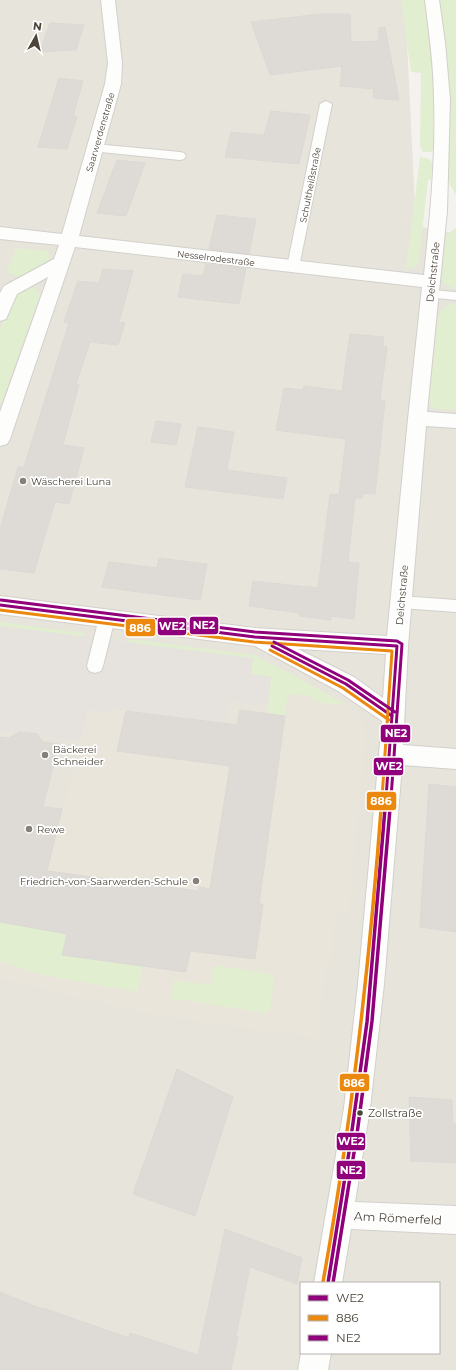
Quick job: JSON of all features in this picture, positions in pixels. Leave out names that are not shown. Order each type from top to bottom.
[{"type":"street","name":"Saarwerdenstraße","points":[[0,439],[69,241],[107,109],[114,63],[108,0]]},
{"type":"street","name":"Deichstraße","points":[[328,1282],[357,1108],[371,984],[391,754],[397,646],[417,419],[439,211],[442,100],[438,42],[432,0]]},
{"type":"street","points":[[439,211],[456,212]]},
{"type":"street","name":"Nesselrodestraße","points":[[0,233],[293,267],[431,288]]},
{"type":"street","points":[[0,315],[10,290],[62,262]]},
{"type":"street","points":[[417,419],[456,421]]},
{"type":"street","points":[[0,605],[255,637],[397,646]]},
{"type":"street","points":[[255,637],[346,684],[392,716]]},
{"type":"street","points":[[391,754],[456,759]]},
{"type":"street","name":"Am Römerfeld","points":[[340,1215],[456,1220]]},
{"type":"street","points":[[313,1370],[316,1354]]},
{"type":"lane","name":"Schultheißstraße","points":[[293,267],[326,104]]},
{"type":"lane","points":[[96,148],[180,156]]},
{"type":"lane","points":[[431,288],[456,296]]},
{"type":"lane","points":[[401,602],[456,606]]},
{"type":"lane","points":[[95,666],[107,618]]},
{"type":"shaded area","points":[[0,0],[405,0],[415,207],[413,225],[456,234],[456,1370],[0,1370]]},
{"type":"shaded area","points":[[0,626],[253,658],[251,674],[271,677],[268,705],[229,700],[225,723],[112,708],[111,713],[88,710],[80,740],[0,730]]},
{"type":"shaded area","name":"Friedrich-von-Saarwerden-Schule","points":[[288,694],[310,696],[338,705],[345,704],[363,722],[366,732],[348,912],[336,910],[331,963],[326,968],[318,1038],[142,1013],[0,978],[0,922],[52,851],[88,710],[111,713],[112,708],[237,725],[240,710],[285,716]]},
{"type":"green space","points":[[401,0],[425,0],[433,66],[433,150],[431,152],[423,152],[420,146],[421,73],[411,72]]},
{"type":"green space","points":[[438,0],[456,0],[456,195],[447,179]]},
{"type":"green space","points":[[420,157],[429,159],[433,163],[431,179],[428,180],[419,260],[415,267],[406,269]]},
{"type":"green space","points":[[456,228],[456,289],[444,284],[442,279],[446,235]]},
{"type":"green space","points":[[16,248],[48,251],[50,255],[48,263],[21,278],[7,272]]},
{"type":"green space","points":[[34,287],[40,293],[38,301],[0,403],[0,329],[13,294],[22,288]]},
{"type":"green space","points":[[451,304],[456,304],[456,410],[437,409],[429,403],[438,316],[442,309]]},
{"type":"green space","points":[[0,622],[83,633],[84,635],[80,652],[77,636],[0,626]]},
{"type":"green space","points":[[130,639],[254,655],[345,704],[338,705],[315,702],[310,696],[288,694],[285,716],[267,713],[271,677],[251,674],[253,658],[123,656],[127,641]]},
{"type":"green space","points":[[0,922],[67,934],[63,955],[143,966],[138,992],[42,975],[0,961]]},
{"type":"green space","points":[[214,965],[270,974],[274,978],[270,1010],[266,1013],[170,998],[174,980],[210,985]]},
{"type":"building","points":[[320,14],[350,14],[351,42],[378,41],[379,28],[385,27],[399,100],[373,98],[374,89],[340,86],[342,66],[270,75],[251,22]]},
{"type":"building","points":[[50,23],[84,25],[76,50],[40,52]]},
{"type":"building","points":[[59,78],[83,81],[73,116],[77,116],[67,149],[38,147]]},
{"type":"building","points":[[271,111],[310,115],[299,164],[225,157],[231,132],[264,135]]},
{"type":"building","points":[[117,160],[145,163],[126,216],[97,213]]},
{"type":"building","points":[[217,215],[256,219],[249,254],[209,249]]},
{"type":"building","points":[[206,264],[246,268],[239,304],[178,297],[183,274],[203,276]]},
{"type":"building","points":[[103,269],[133,271],[119,322],[125,323],[118,345],[90,342],[76,384],[79,384],[63,445],[84,448],[69,504],[55,502],[34,573],[0,569],[0,529],[18,467],[24,467],[69,323],[64,322],[78,281],[99,283]]},
{"type":"building","points":[[350,334],[384,337],[383,346],[387,347],[380,400],[385,401],[375,494],[363,493],[362,498],[355,498],[348,562],[359,563],[354,619],[331,616],[331,620],[299,616],[299,613],[249,606],[253,581],[318,588],[330,494],[339,495],[346,439],[276,430],[284,388],[303,390],[304,386],[342,391]]},
{"type":"building","points":[[156,421],[181,424],[176,445],[151,442]]},
{"type":"building","points":[[198,427],[234,432],[227,470],[287,478],[283,499],[185,487]]},
{"type":"building","points":[[159,558],[207,564],[200,600],[102,587],[109,562],[157,568]]},
{"type":"building","points":[[240,710],[285,716],[259,904],[263,904],[255,959],[190,951],[186,972],[62,955],[67,934],[0,922],[0,737],[9,738],[19,732],[37,734],[43,742],[59,744],[43,807],[62,809],[47,871],[198,891],[199,887],[210,889],[230,766],[117,751],[126,711],[237,725]]},
{"type":"building","points":[[429,784],[456,787],[456,932],[420,927]]},
{"type":"building","points":[[177,1069],[233,1097],[195,1216],[133,1194]]},
{"type":"building","points":[[409,1097],[452,1100],[453,1124],[456,1124],[456,1163],[411,1161]]},
{"type":"building","points":[[225,1229],[302,1258],[297,1284],[250,1267],[236,1336],[238,1337],[231,1370],[0,1370],[0,1292],[42,1309],[43,1308],[129,1338],[130,1333],[198,1355]]},
{"type":"transit line","name":"NE2","points":[[1,600],[255,632],[397,641],[402,644],[387,857],[372,1021],[357,1134],[333,1282]]},
{"type":"transit line","name":"WE2","points":[[0,605],[255,637],[397,646],[380,881],[367,1022],[359,1087],[328,1282]]},
{"type":"transit line","name":"886","points":[[0,610],[254,642],[392,651],[375,882],[362,1020],[345,1151],[323,1282]]},
{"type":"transit line","name":"NE2","points":[[274,642],[348,680],[395,712]]},
{"type":"transit line","name":"WE2","points":[[272,646],[346,684],[392,716]]},
{"type":"transit line","name":"886","points":[[270,650],[343,688],[389,720]]},
{"type":"place","name":"Wäscherei Luna","points":[[23,481]]},
{"type":"place","name":"Bäckerei Schneider","points":[[45,755]]},
{"type":"place","name":"Rewe","points":[[29,829]]},
{"type":"place","name":"Friedrich-von-Saarwerden-Schule","points":[[196,881]]},
{"type":"place","name":"Zollstraße","points":[[360,1113]]}]
